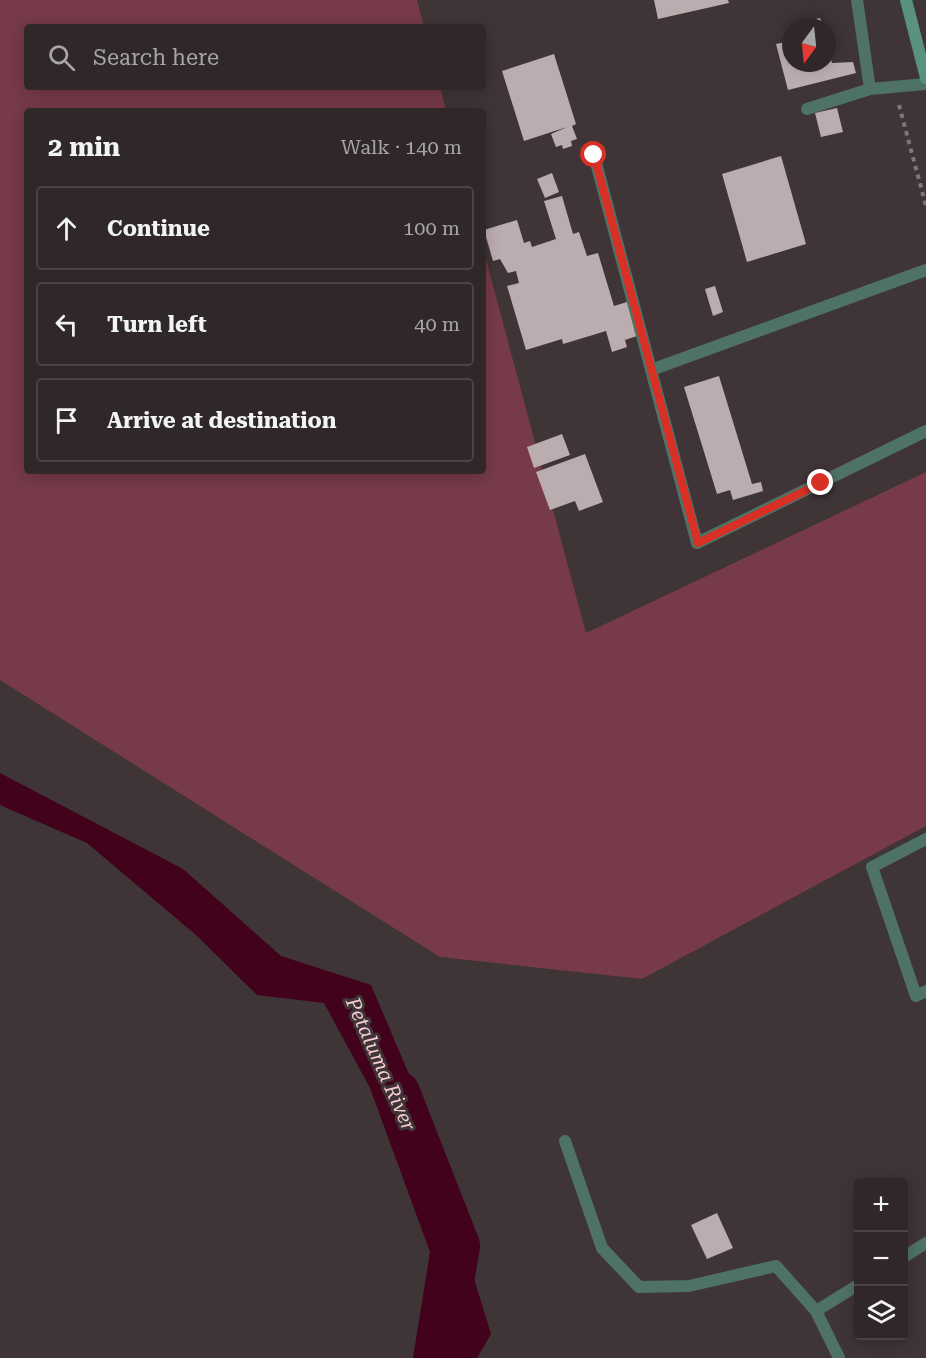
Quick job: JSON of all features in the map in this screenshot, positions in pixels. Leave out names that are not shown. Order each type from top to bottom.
[{"type":"main road","points":[[906,0],[926,78]]},
{"type":"lane","points":[[857,0],[870,89]]},
{"type":"lane","points":[[807,109],[870,89],[926,84]]},
{"type":"lane","points":[[594,155],[698,543],[926,431]]},
{"type":"lane","points":[[651,370],[926,270]]},
{"type":"lane","points":[[926,839],[872,867],[916,996],[926,991]]},
{"type":"lane","points":[[565,1141],[602,1248],[639,1287],[689,1286],[776,1266],[816,1311],[839,1358]]},
{"type":"lane","points":[[908,1254],[926,1243]]},
{"type":"lane","points":[[816,1311],[856,1286]]},
{"type":"shaded area","points":[[0,0],[417,0],[423,24],[24,24],[24,90],[441,90],[445,108],[24,108],[24,474],[486,474],[486,259],[586,633],[926,472],[926,826],[642,979],[440,957],[0,680]]},
{"type":"water","points":[[0,773],[183,869],[281,956],[371,985],[414,1086],[424,1192],[471,1269],[491,1334],[477,1358],[413,1358],[430,1252],[370,1088],[324,1003],[257,995],[196,935],[87,843],[0,805]]},
{"type":"building","points":[[654,0],[728,0],[729,3],[658,19]]},
{"type":"building","points":[[782,43],[782,67],[776,44]]},
{"type":"building","points":[[554,54],[576,124],[572,126],[577,139],[571,141],[572,146],[563,149],[562,145],[556,147],[551,134],[567,127],[524,141],[502,71]]},
{"type":"building","points":[[853,62],[856,73],[788,90],[783,72],[836,72],[836,63]]},
{"type":"building","points":[[837,108],[843,132],[821,137],[815,113]]},
{"type":"building","points":[[781,156],[806,244],[747,262],[722,174]]},
{"type":"building","points":[[552,173],[559,192],[545,198],[537,179]]},
{"type":"building","points":[[562,196],[573,234],[579,232],[587,256],[598,253],[614,306],[627,302],[637,336],[625,340],[627,347],[612,352],[606,331],[563,344],[562,339],[526,350],[507,286],[519,283],[516,271],[508,273],[500,259],[493,261],[486,229],[517,220],[524,243],[530,241],[532,247],[556,239],[544,201]]},
{"type":"building","points":[[715,286],[723,312],[713,316],[705,289]]},
{"type":"building","points":[[719,376],[752,484],[761,482],[763,491],[733,500],[730,490],[717,494],[684,387]]},
{"type":"building","points":[[562,434],[570,455],[534,468],[527,447]]},
{"type":"building","points":[[585,454],[603,502],[579,511],[575,501],[550,510],[536,472]]},
{"type":"building","points":[[717,1213],[733,1248],[707,1259],[691,1225]]},
{"type":"waterway","name":"Petaluma River","points":[[397,1093],[457,1246],[438,1358]]},
{"type":"route","points":[[594,155],[698,543],[821,483]]}]
